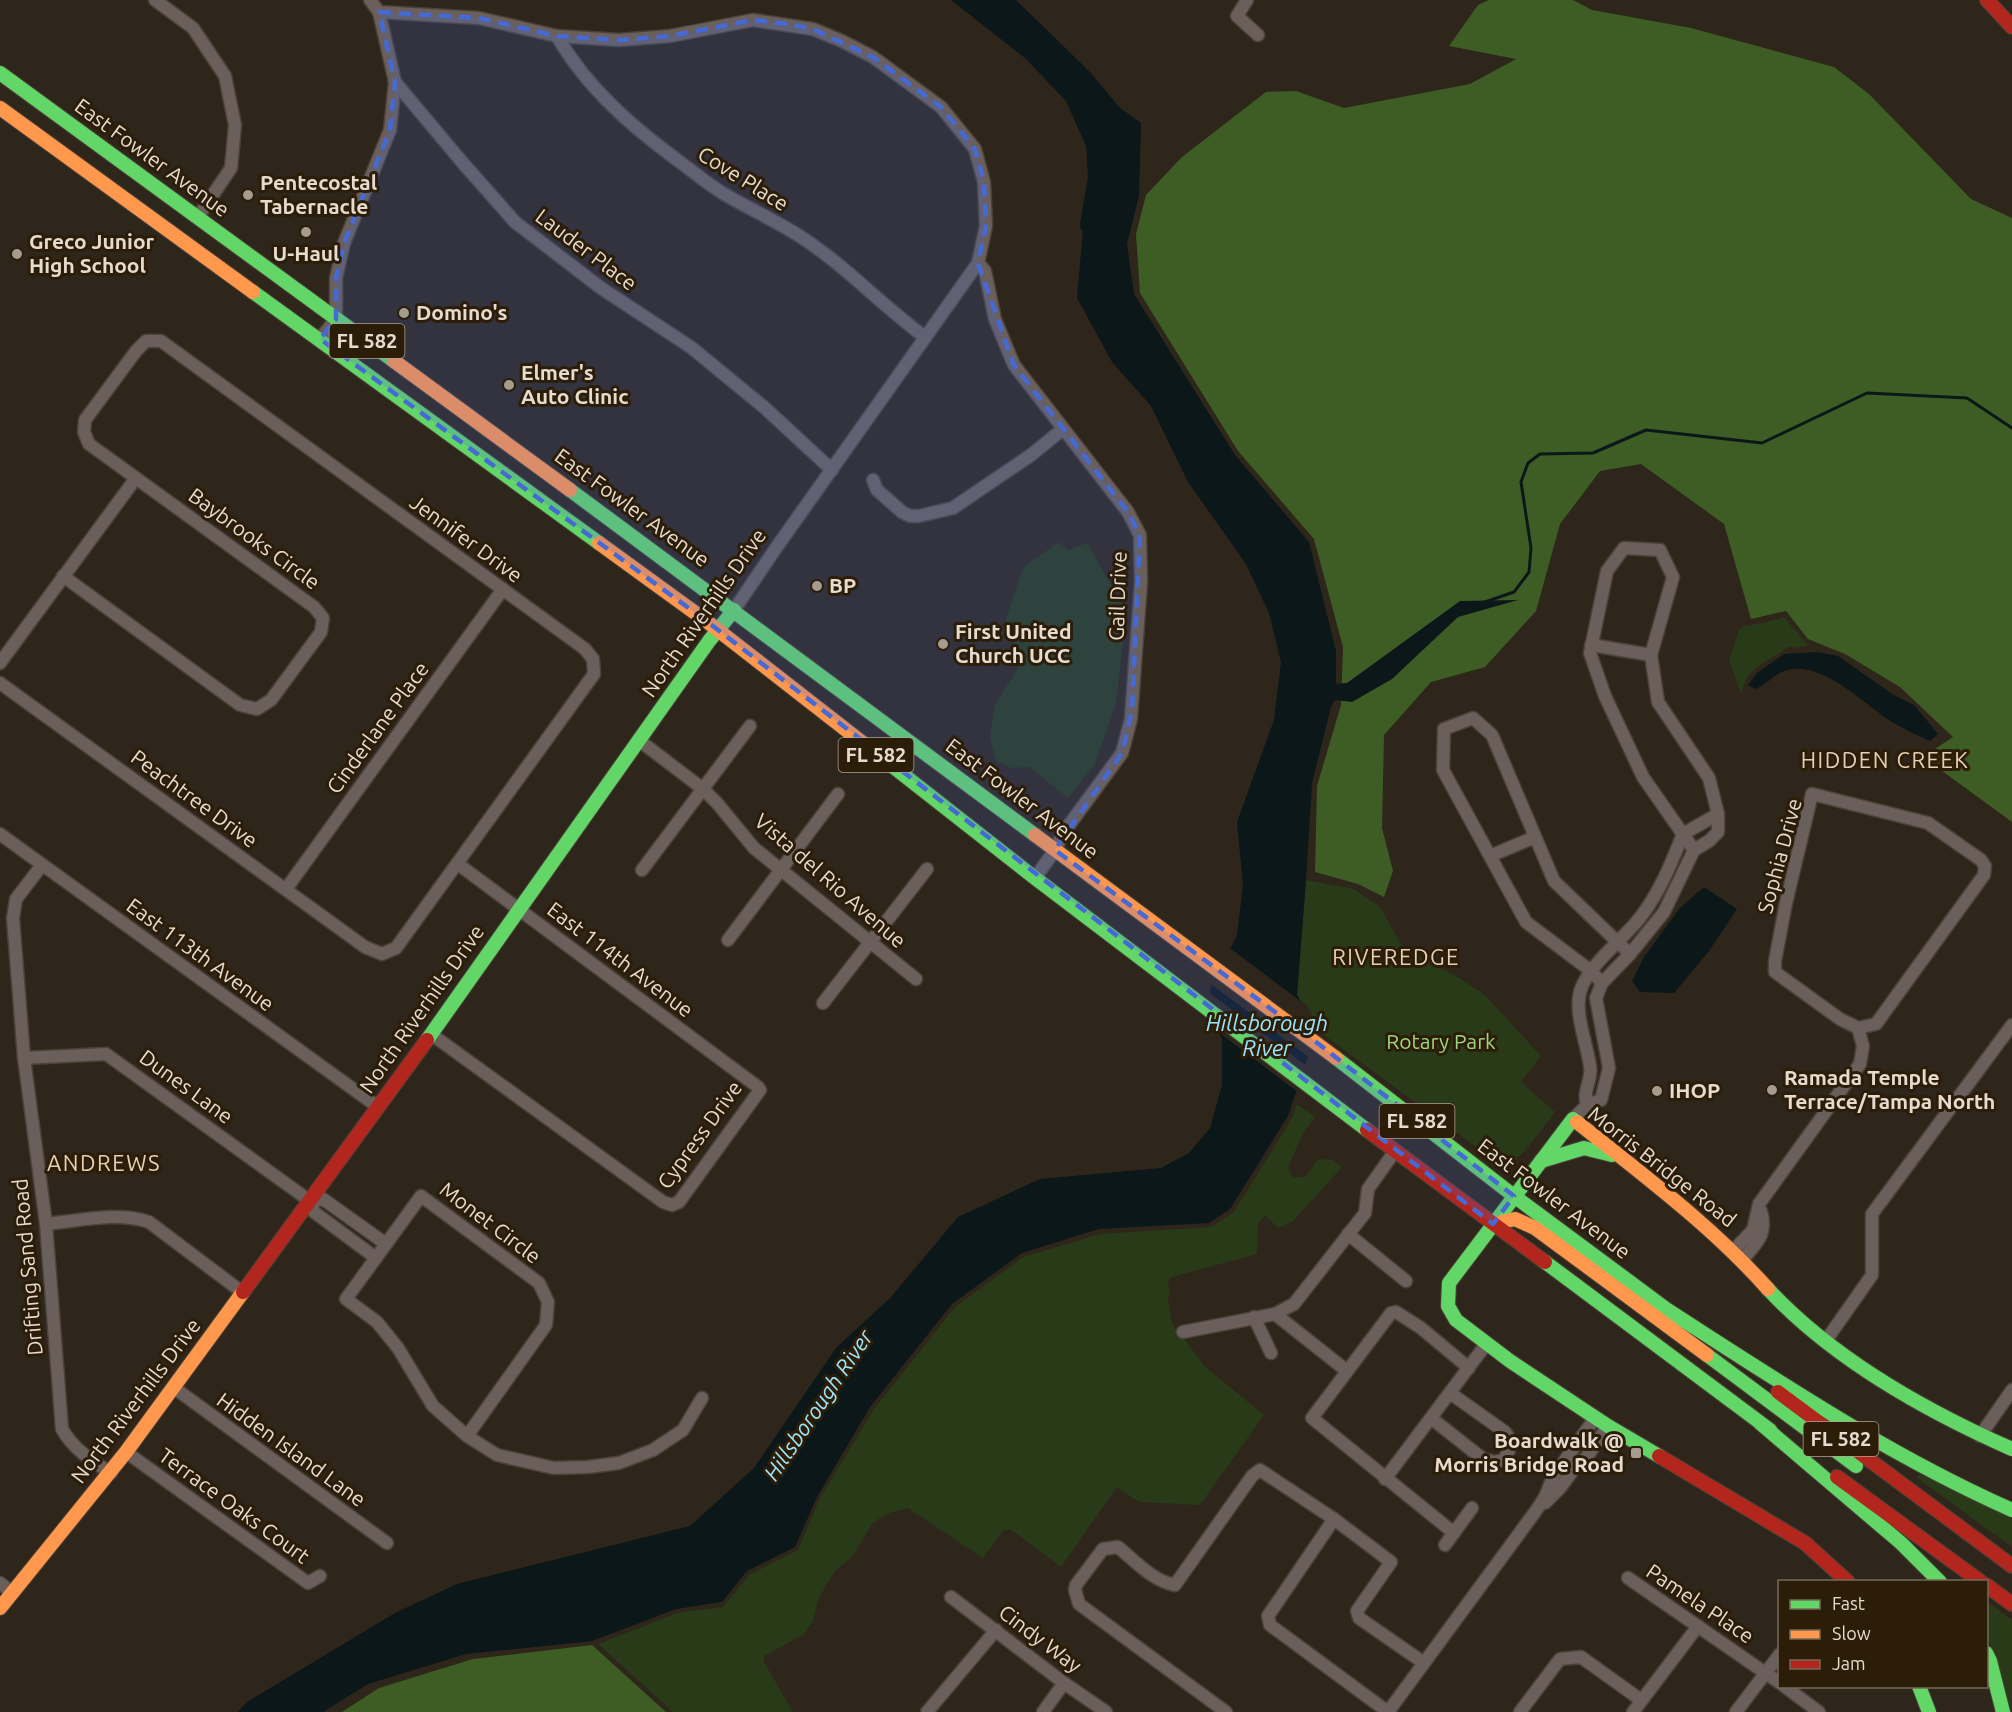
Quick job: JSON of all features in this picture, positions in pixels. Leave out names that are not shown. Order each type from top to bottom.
[{"type":"main road","points":[[1987,0],[2012,27]]},
{"type":"main road","name":"East Fowler Avenue","points":[[0,73],[734,610],[1205,959],[1514,1196],[2012,1566]]},
{"type":"main road","name":"FL 582","points":[[0,108],[718,630],[1035,879],[1395,1151],[1760,1423],[1980,1580]]},
{"type":"main road","name":"North Riverhills Drive","points":[[0,1608],[111,1473],[431,1034],[709,641],[734,610]]},
{"type":"main road","name":"Morris Bridge Road","points":[[1832,1575],[1805,1543],[1595,1418],[1456,1320],[1448,1306],[1449,1284],[1573,1119],[1738,1255],[1781,1302],[1854,1361],[1939,1415],[2012,1449]]},
{"type":"main road","points":[[1541,1161],[1584,1148],[1620,1157]]},
{"type":"main road","points":[[1493,1224],[1509,1218],[1523,1220],[1927,1516],[1956,1525]]},
{"type":"main road","points":[[1669,1311],[1889,1451],[1953,1484],[2012,1510]]},
{"type":"main road","points":[[1760,1423],[1901,1543],[1939,1580]]},
{"type":"main road","points":[[1988,1587],[2012,1604]]},
{"type":"main road","points":[[1988,1657],[2003,1712]]},
{"type":"main road","points":[[1920,1688],[1929,1712]]},
{"type":"street","points":[[155,0],[193,28],[225,76],[235,125],[231,168],[198,217]]},
{"type":"street","points":[[370,0],[379,12]]},
{"type":"street","points":[[1247,0],[1237,16],[1258,35]]},
{"type":"street","name":"North Riverhills Drive","points":[[379,12],[478,18],[557,36],[619,40],[670,36],[753,20],[813,29],[873,57],[941,107],[975,149],[984,182],[986,226],[978,263],[734,610]]},
{"type":"street","name":"Lauder Place","points":[[379,12],[395,82],[515,222],[600,288],[692,348],[765,408],[832,470]]},
{"type":"street","name":"Cove Place","points":[[557,36],[572,62],[605,99],[653,142],[720,192],[800,236],[836,262],[925,337]]},
{"type":"street","points":[[320,339],[336,319],[336,278],[344,243],[390,130],[395,82]]},
{"type":"street","name":"Gail Drive","points":[[978,263],[985,271],[995,319],[1014,365],[1128,512],[1140,535],[1141,582],[1132,711],[1122,753],[1064,832],[1035,879]]},
{"type":"street","name":"Jennifer Drive","points":[[136,477],[88,444],[84,432],[85,420],[136,351],[146,341],[161,341],[585,649],[593,659],[594,674],[396,948],[382,954],[365,947]]},
{"type":"street","points":[[873,480],[877,490],[902,512],[910,516],[953,508],[1031,455],[1063,429]]},
{"type":"street","points":[[0,663],[136,477]]},
{"type":"street","name":"Baybrooks Circle","points":[[63,576],[240,705],[257,709],[271,700],[278,692],[321,632],[323,618],[314,607],[136,477]]},
{"type":"street","points":[[1573,1119],[1587,1105],[1601,1100],[1609,1068],[1596,998],[1602,983],[1630,954],[1664,912],[1694,850],[1709,842],[1718,832],[1718,814],[1709,778],[1658,702],[1651,655],[1673,577],[1660,550],[1623,548],[1607,571],[1590,653],[1605,696],[1642,777],[1694,850]]},
{"type":"street","name":"Cinderlane Place","points":[[286,890],[502,589]]},
{"type":"street","points":[[1591,645],[1651,655]]},
{"type":"street","name":"Peachtree Drive","points":[[0,683],[365,947]]},
{"type":"street","points":[[1602,983],[1591,971],[1526,922],[1443,770],[1444,729],[1473,718],[1492,735],[1554,881],[1630,954]]},
{"type":"street","points":[[642,870],[750,726]]},
{"type":"street","name":"Vista del Rio Avenue","points":[[640,741],[703,789],[717,802],[743,837],[781,871],[916,979]]},
{"type":"street","points":[[728,940],[838,794]]},
{"type":"street","name":"Sophia Drive","points":[[1812,794],[1928,823],[1985,866],[1984,874],[1876,1024],[1858,1028],[1840,1019],[1775,972],[1786,903],[1812,794]]},
{"type":"street","points":[[1587,1105],[1584,1095],[1591,1069],[1578,1007],[1580,990],[1591,971],[1640,918],[1665,879],[1683,834],[1718,814]]},
{"type":"street","name":"East 113th Avenue","points":[[0,834],[378,1107]]},
{"type":"street","points":[[1490,856],[1535,837]]},
{"type":"street","name":"East 114th Avenue","points":[[458,864],[758,1087]]},
{"type":"street","name":"Drifting Sand Road","points":[[42,865],[16,899],[13,918],[24,1058],[46,1224],[62,1429],[69,1441],[90,1460],[111,1473]]},
{"type":"street","points":[[824,1003],[927,868]]},
{"type":"street","points":[[1665,879],[1678,885]]},
{"type":"street","points":[[1827,1339],[1872,1275],[1872,1214],[2012,1025]]},
{"type":"street","points":[[1738,1255],[1753,1230],[1759,1204],[1860,1064],[1863,1046],[1858,1028]]},
{"type":"street","name":"Cypress Drive","points":[[431,1034],[663,1202],[672,1205],[679,1202],[757,1097],[760,1090],[758,1087]]},
{"type":"street","name":"Dunes Lane","points":[[24,1058],[106,1053],[310,1201],[314,1212],[376,1258]]},
{"type":"street","points":[[1183,1332],[1275,1314],[1294,1304],[1365,1213],[1368,1189],[1395,1151]]},
{"type":"street","name":"Monet Circle","points":[[421,1196],[539,1283],[548,1302],[546,1325],[467,1436],[433,1406],[398,1348],[377,1322],[346,1299],[376,1258],[421,1196]]},
{"type":"street","name":"Dunes Lane","points":[[310,1201],[324,1199],[386,1244]]},
{"type":"street","points":[[46,1224],[118,1217],[136,1218],[149,1222],[242,1292]]},
{"type":"street","points":[[1348,1234],[1406,1281]]},
{"type":"street","points":[[1454,1533],[1312,1418],[1391,1313],[1396,1312],[1420,1328],[1468,1368]]},
{"type":"street","points":[[1275,1314],[1347,1371]]},
{"type":"street","points":[[1254,1317],[1271,1353]]},
{"type":"street","points":[[1385,1479],[1487,1343]]},
{"type":"street","name":"Hidden Island Lane","points":[[173,1387],[387,1543]]},
{"type":"street","points":[[1980,1436],[2012,1390]]},
{"type":"street","points":[[1431,1418],[1483,1459],[1494,1462],[1504,1460],[1511,1441],[1505,1432],[1450,1393]]},
{"type":"street","points":[[467,1436],[497,1455],[554,1468],[619,1463],[653,1450],[683,1430],[702,1398]]},
{"type":"street","points":[[1334,1519],[1268,1616],[1270,1625],[1388,1712],[1535,1512],[1545,1497],[1553,1477],[1595,1418]]},
{"type":"street","points":[[1535,1512],[1586,1458],[1608,1426]]},
{"type":"street","name":"Terrace Oaks Court","points":[[126,1452],[308,1583],[320,1576]]},
{"type":"street","points":[[1226,1712],[1079,1604],[1075,1590],[1076,1585],[1103,1549],[1118,1547],[1150,1574],[1167,1584],[1175,1585],[1252,1476],[1260,1470],[1334,1519],[1391,1562],[1357,1611],[1359,1618],[1424,1663]]},
{"type":"street","points":[[1445,1545],[1472,1508]]},
{"type":"street","name":"Pamela Place","points":[[1628,1578],[1778,1682]]},
{"type":"street","points":[[0,1583],[11,1592]]},
{"type":"street","name":"Cindy Way","points":[[951,1597],[1106,1712]]},
{"type":"street","points":[[1633,1712],[1698,1626]]},
{"type":"street","points":[[927,1712],[996,1629]]},
{"type":"street","points":[[1736,1712],[1778,1655]]},
{"type":"street","points":[[1521,1712],[1560,1659],[1581,1658],[1641,1700]]},
{"type":"street","points":[[1043,1712],[1064,1683]]},
{"type":"street","points":[[1787,1688],[1819,1712]]},
{"type":"highlighted area","points":[[379,12],[479,18],[557,36],[619,40],[670,36],[753,20],[789,24],[813,29],[873,57],[941,107],[975,149],[984,182],[986,226],[978,263],[1014,365],[1128,512],[1140,535],[1132,711],[1122,753],[1055,850],[1320,1045],[1514,1196],[1493,1224],[705,620],[320,339],[336,319],[336,278],[344,243],[390,130],[395,82]]},
{"type":"green space","points":[[1489,0],[1573,0],[1592,10],[1691,28],[1834,67],[1869,94],[1971,199],[2012,218],[2012,822],[1923,757],[1953,737],[1900,687],[1845,654],[1808,639],[1786,611],[1751,619],[1724,524],[1641,464],[1600,471],[1560,524],[1536,611],[1485,667],[1431,682],[1384,735],[1382,828],[1393,871],[1384,897],[1358,884],[1315,872],[1317,786],[1341,705],[1343,647],[1314,539],[1238,451],[1140,293],[1136,234],[1146,195],[1182,157],[1266,92],[1296,91],[1344,108],[1470,84],[1516,59],[1449,46],[1478,5]]},
{"type":"green space","points":[[1059,542],[1068,550],[1087,543],[1126,612],[1116,703],[1095,764],[1068,798],[1029,767],[1011,768],[996,761],[990,737],[995,704],[1016,672],[1023,655],[1018,646],[1002,633],[1020,576],[1025,566]]},
{"type":"green space","points":[[1784,617],[1809,645],[1795,648],[1790,646],[1761,665],[1749,676],[1742,692],[1740,691],[1729,660],[1739,630],[1744,626]]},
{"type":"green space","name":"Rotary Park","points":[[1306,880],[1354,889],[1380,907],[1404,949],[1456,976],[1485,995],[1541,1056],[1521,1082],[1555,1112],[1526,1150],[1514,1161],[1491,1158],[1317,1030],[1297,995]]},
{"type":"green space","points":[[1297,1104],[1315,1117],[1302,1135],[1288,1168],[1293,1177],[1305,1177],[1318,1159],[1333,1160],[1342,1167],[1293,1221],[1278,1228],[1265,1215],[1258,1224],[1257,1254],[1172,1277],[1168,1282],[1170,1296],[1167,1298],[1178,1338],[1183,1337],[1204,1366],[1264,1415],[1200,1505],[1139,1502],[1117,1487],[1061,1567],[1010,1529],[1003,1531],[983,1558],[908,1508],[886,1514],[873,1523],[852,1557],[838,1568],[828,1582],[818,1600],[813,1621],[803,1635],[764,1656],[764,1662],[793,1712],[673,1712],[598,1644],[677,1613],[723,1607],[749,1575],[798,1550],[820,1498],[874,1409],[955,1307],[1023,1257],[1100,1234],[1211,1227],[1234,1212],[1292,1118]]},
{"type":"green space","points":[[1919,1474],[2012,1519],[2012,1547],[1917,1478]]},
{"type":"green space","points":[[1988,1602],[2012,1620],[2012,1712],[1988,1640]]},
{"type":"green space","points":[[592,1645],[666,1712],[342,1712],[379,1688],[473,1659]]},
{"type":"water","name":"Hillsborough River","points":[[951,0],[1016,0],[1091,73],[1120,108],[1141,123],[1139,196],[1127,244],[1134,294],[1235,455],[1309,542],[1336,651],[1336,684],[1347,683],[1460,601],[1518,600],[1458,617],[1392,679],[1352,702],[1335,700],[1331,707],[1312,783],[1297,995],[1317,1030],[1288,1116],[1230,1209],[1209,1223],[1099,1229],[1022,1253],[952,1304],[870,1407],[817,1497],[795,1547],[747,1571],[722,1602],[676,1609],[592,1641],[466,1654],[368,1684],[323,1712],[238,1712],[247,1702],[395,1613],[457,1584],[690,1526],[754,1468],[836,1348],[891,1297],[958,1217],[1040,1179],[1161,1168],[1189,1153],[1210,1128],[1222,1085],[1222,1039],[1208,1011],[1215,952],[1231,947],[1237,935],[1243,885],[1237,822],[1274,720],[1281,662],[1269,613],[1246,564],[1188,482],[1151,406],[1112,362],[1077,298],[1084,218],[1103,184],[1066,101],[1025,58]]},
{"type":"water","points":[[1817,652],[1838,656],[1892,694],[1914,705],[1938,734],[1930,741],[1906,730],[1842,686],[1815,672],[1801,669],[1787,670],[1755,689],[1748,685],[1757,673],[1784,654]]},
{"type":"water","points":[[1704,887],[1737,909],[1709,951],[1674,993],[1640,992],[1632,981],[1644,957],[1680,908]]},
{"type":"pier","points":[[1226,945],[1307,1006],[1320,1030],[1311,1059],[1208,982],[1212,952]]},
{"type":"pier","points":[[1207,991],[1308,1067],[1299,1093],[1213,1028],[1205,1012]]},
{"type":"waterway","name":"Hillsborough River","points":[[1089,225],[1097,177],[1095,145]]},
{"type":"waterway","points":[[1485,602],[1514,592],[1529,572],[1531,548],[1521,482],[1528,463],[1540,454],[1593,453],[1646,430],[1762,443],[1867,393],[1967,398],[2012,428]]},
{"type":"traffic: fast","points":[[0,73],[394,361]]},
{"type":"traffic: fast","points":[[253,292],[599,543]]},
{"type":"traffic: fast","points":[[570,490],[1035,835]]},
{"type":"traffic: fast","points":[[427,1040],[709,641],[734,610]]},
{"type":"traffic: fast","points":[[877,754],[1035,878],[1367,1130]]},
{"type":"traffic: fast","points":[[1336,1058],[1514,1196],[1681,1320]]},
{"type":"traffic: fast","points":[[1577,1122],[1573,1119],[1449,1283],[1448,1306],[1456,1320],[1510,1361],[1608,1426],[1659,1456]]},
{"type":"traffic: fast","points":[[1541,1161],[1584,1148],[1612,1155]]},
{"type":"traffic: fast","points":[[1545,1262],[1770,1430]]},
{"type":"traffic: fast","points":[[1768,1289],[1821,1338],[1882,1381],[1947,1418],[2012,1449]]},
{"type":"traffic: fast","points":[[1669,1311],[1879,1442],[2012,1510]]},
{"type":"traffic: fast","points":[[1707,1355],[1856,1466]]},
{"type":"traffic: fast","points":[[1760,1423],[1901,1543],[1938,1580]]},
{"type":"traffic: fast","points":[[1988,1657],[2003,1712]]},
{"type":"traffic: fast","points":[[1920,1688],[1929,1712]]},
{"type":"traffic: slow","points":[[0,108],[253,292]]},
{"type":"traffic: slow","points":[[394,361],[570,490]]},
{"type":"traffic: slow","points":[[599,543],[705,620],[877,754]]},
{"type":"traffic: slow","points":[[1035,835],[1336,1058]]},
{"type":"traffic: slow","points":[[1577,1122],[1700,1222],[1768,1289]]},
{"type":"traffic: slow","points":[[1493,1224],[1515,1219],[1535,1228],[1707,1355]]},
{"type":"traffic: slow","points":[[0,1608],[126,1452],[243,1292]]},
{"type":"traffic: jam","points":[[1987,0],[2012,27]]},
{"type":"traffic: jam","points":[[243,1292],[427,1040]]},
{"type":"traffic: jam","points":[[1367,1130],[1545,1262]]},
{"type":"traffic: jam","points":[[1778,1392],[2012,1566]]},
{"type":"traffic: jam","points":[[1659,1456],[1805,1543],[1846,1580]]},
{"type":"traffic: jam","points":[[1837,1477],[1978,1580]]},
{"type":"traffic: jam","points":[[1988,1586],[2012,1604]]},
{"type":"place","name":"Pentecostal Tabernacle","points":[[248,195]]},
{"type":"place","name":"U-Haul","points":[[306,232]]},
{"type":"place","name":"Greco Junior High School","points":[[17,254]]},
{"type":"place","name":"Domino's","points":[[404,313]]},
{"type":"place","name":"Elmer's Auto Clinic","points":[[509,385]]},
{"type":"place","name":"BP","points":[[817,586]]},
{"type":"place","name":"First United Church UCC","points":[[943,644]]},
{"type":"place","name":"Ramada Temple Terrace/Tampa North","points":[[1772,1090]]},
{"type":"place","name":"IHOP","points":[[1657,1091]]},
{"type":"place","name":"Boardwalk @ Morris Bridge Road","points":[[1636,1453]]},
{"type":"district","name":"HIDDEN CREEK","points":[[1885,760]]},
{"type":"district","name":"RIVEREDGE","points":[[1396,957]]},
{"type":"district","name":"ANDREWS","points":[[104,1163]]}]
